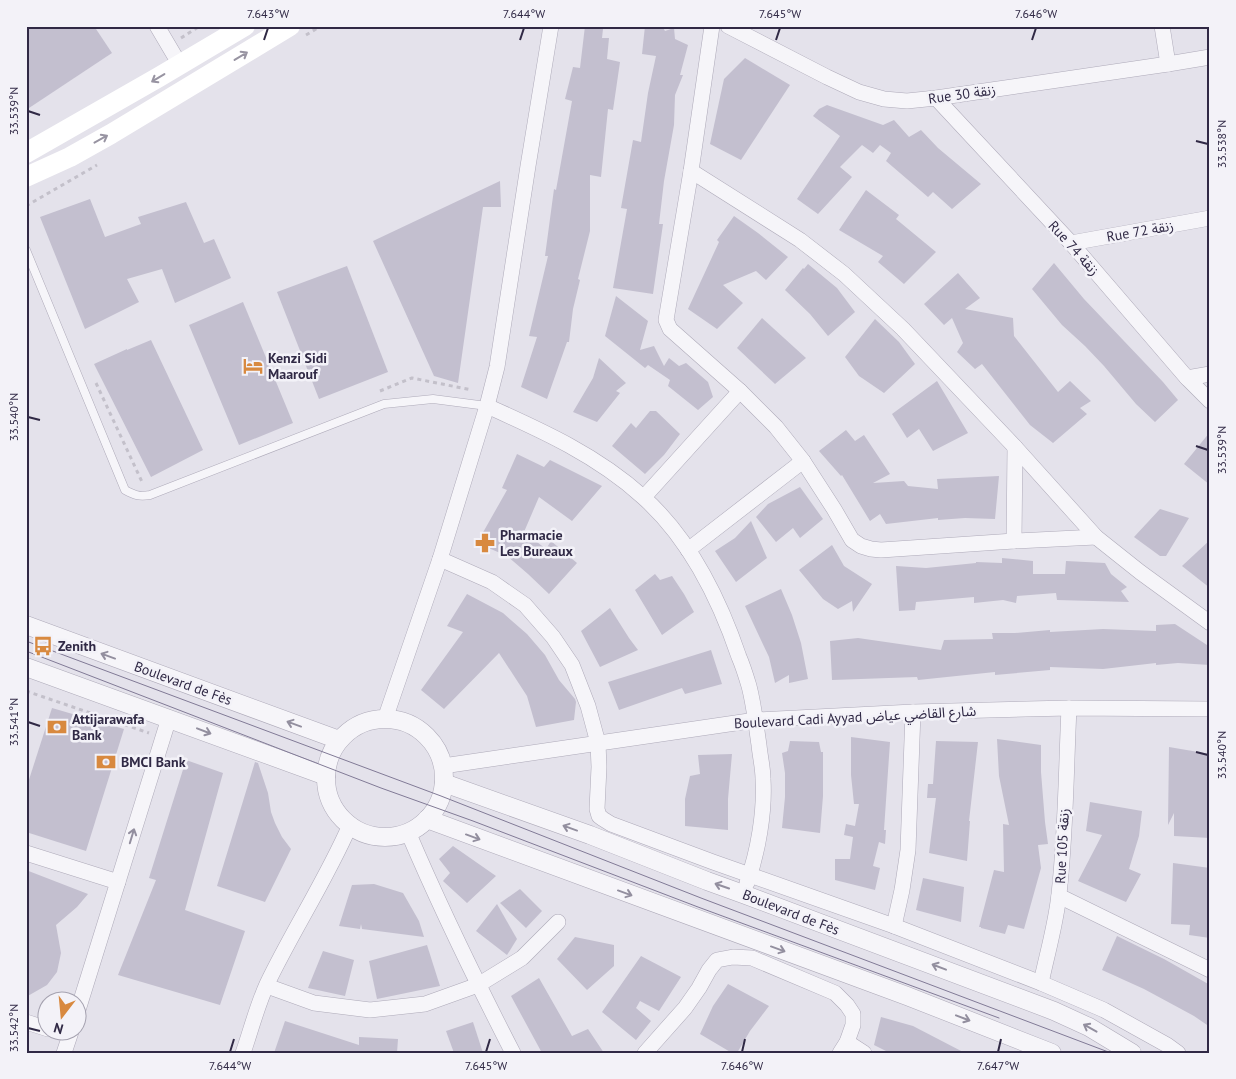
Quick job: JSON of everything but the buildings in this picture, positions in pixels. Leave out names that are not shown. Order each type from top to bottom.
[{"type":"main road","points":[[26,153],[245,26]]},
{"type":"main road","points":[[26,177],[70,157],[290,26]]},
{"type":"main road","points":[[26,192],[42,182],[70,157]]},
{"type":"street","points":[[157,26],[180,65]]},
{"type":"street","points":[[385,719],[440,559],[487,406],[497,367],[551,26]]},
{"type":"street","points":[[712,26],[691,171],[666,320],[668,325],[674,333],[740,391],[776,427],[803,461],[852,540],[861,546],[881,550],[1014,541],[1096,538]]},
{"type":"street","name":"Rue 30 زنقة","points":[[728,26],[859,92],[884,99],[907,101],[1210,57]]},
{"type":"street","points":[[1162,26],[1168,64]]},
{"type":"street","name":"Rue 74 زنقة","points":[[936,98],[1071,243],[1187,378],[1210,401]]},
{"type":"street","points":[[691,171],[800,240],[844,274],[903,328],[1015,447],[1096,538],[1210,623]]},
{"type":"street","name":"Rue 72 زنقة","points":[[1071,243],[1210,218]]},
{"type":"street","points":[[1187,378],[1210,374]]},
{"type":"street","points":[[644,497],[740,391]]},
{"type":"street","points":[[487,406],[573,447],[607,468],[644,497],[668,522],[712,588],[732,636],[749,685],[756,720],[763,779],[759,835],[750,875],[743,894]]},
{"type":"street","points":[[1014,541],[1015,447]]},
{"type":"street","points":[[688,550],[803,461]]},
{"type":"street","points":[[440,559],[492,582],[525,606],[553,637],[572,665],[588,706],[598,743],[596,809],[603,820],[713,862],[894,926],[1041,983],[1104,1010],[1178,1053]]},
{"type":"street","name":"Boulevard de Fès","points":[[26,625],[339,740]]},
{"type":"street","points":[[26,667],[326,776]]},
{"type":"street","name":"Boulevard Cadi Ayyad شارع القاضي عياض","points":[[443,775],[598,743],[756,720],[913,712],[1069,708],[1210,709]]},
{"type":"street","name":"Rue 105 زنقة","points":[[1041,983],[1059,896],[1069,708]]},
{"type":"street","points":[[894,926],[908,850],[913,712]]},
{"type":"street","points":[[84,992],[169,718]]},
{"type":"street","points":[[385,719],[406,723],[424,734],[435,746],[440,756],[443,775],[440,800],[436,808],[418,827],[397,836],[365,833],[350,825],[333,806],[326,776],[329,759],[339,740],[360,724],[385,719]]},
{"type":"street","name":"Boulevard de Fès","points":[[443,775],[590,836],[1054,1011],[1089,1027],[1132,1053]]},
{"type":"street","points":[[427,819],[906,996],[1052,1053]]},
{"type":"street","points":[[243,1053],[267,986],[303,914],[339,850],[350,825]]},
{"type":"street","points":[[408,832],[478,986],[514,1053]]},
{"type":"street","points":[[26,853],[118,882]]},
{"type":"street","points":[[1059,896],[1210,970]]},
{"type":"street","points":[[267,986],[314,1003],[370,1010],[425,1004],[478,986],[522,958],[558,922]]},
{"type":"street","points":[[645,1053],[685,1008],[699,988],[708,970],[717,960],[733,957],[752,958],[835,993],[852,1014],[853,1025],[843,1048],[864,1053]]},
{"type":"street","points":[[26,1022],[38,1026]]},
{"type":"lane","points":[[26,250],[125,490],[133,495],[150,496],[384,404],[433,399],[487,406]]},
{"type":"path","points":[[181,38],[200,26]]},
{"type":"path","points":[[375,393],[412,378],[476,391]]},
{"type":"path","points":[[96,383],[145,488]]},
{"type":"path","points":[[26,692],[163,737]]},
{"type":"tram line","points":[[26,641],[441,796],[701,898],[1111,1053]]},
{"type":"tram line","points":[[26,651],[381,788],[999,1018]]},
{"type":"place","name":"Kenzi Sidi Maarouf","points":[[253,366]]},
{"type":"place","name":"Pharmacie Les Bureaux","points":[[485,543]]},
{"type":"place","name":"Zenith","points":[[43,646]]},
{"type":"place","name":"Attijarawafa Bank","points":[[57,727]]},
{"type":"place","name":"BMCI Bank","points":[[106,762]]}]
